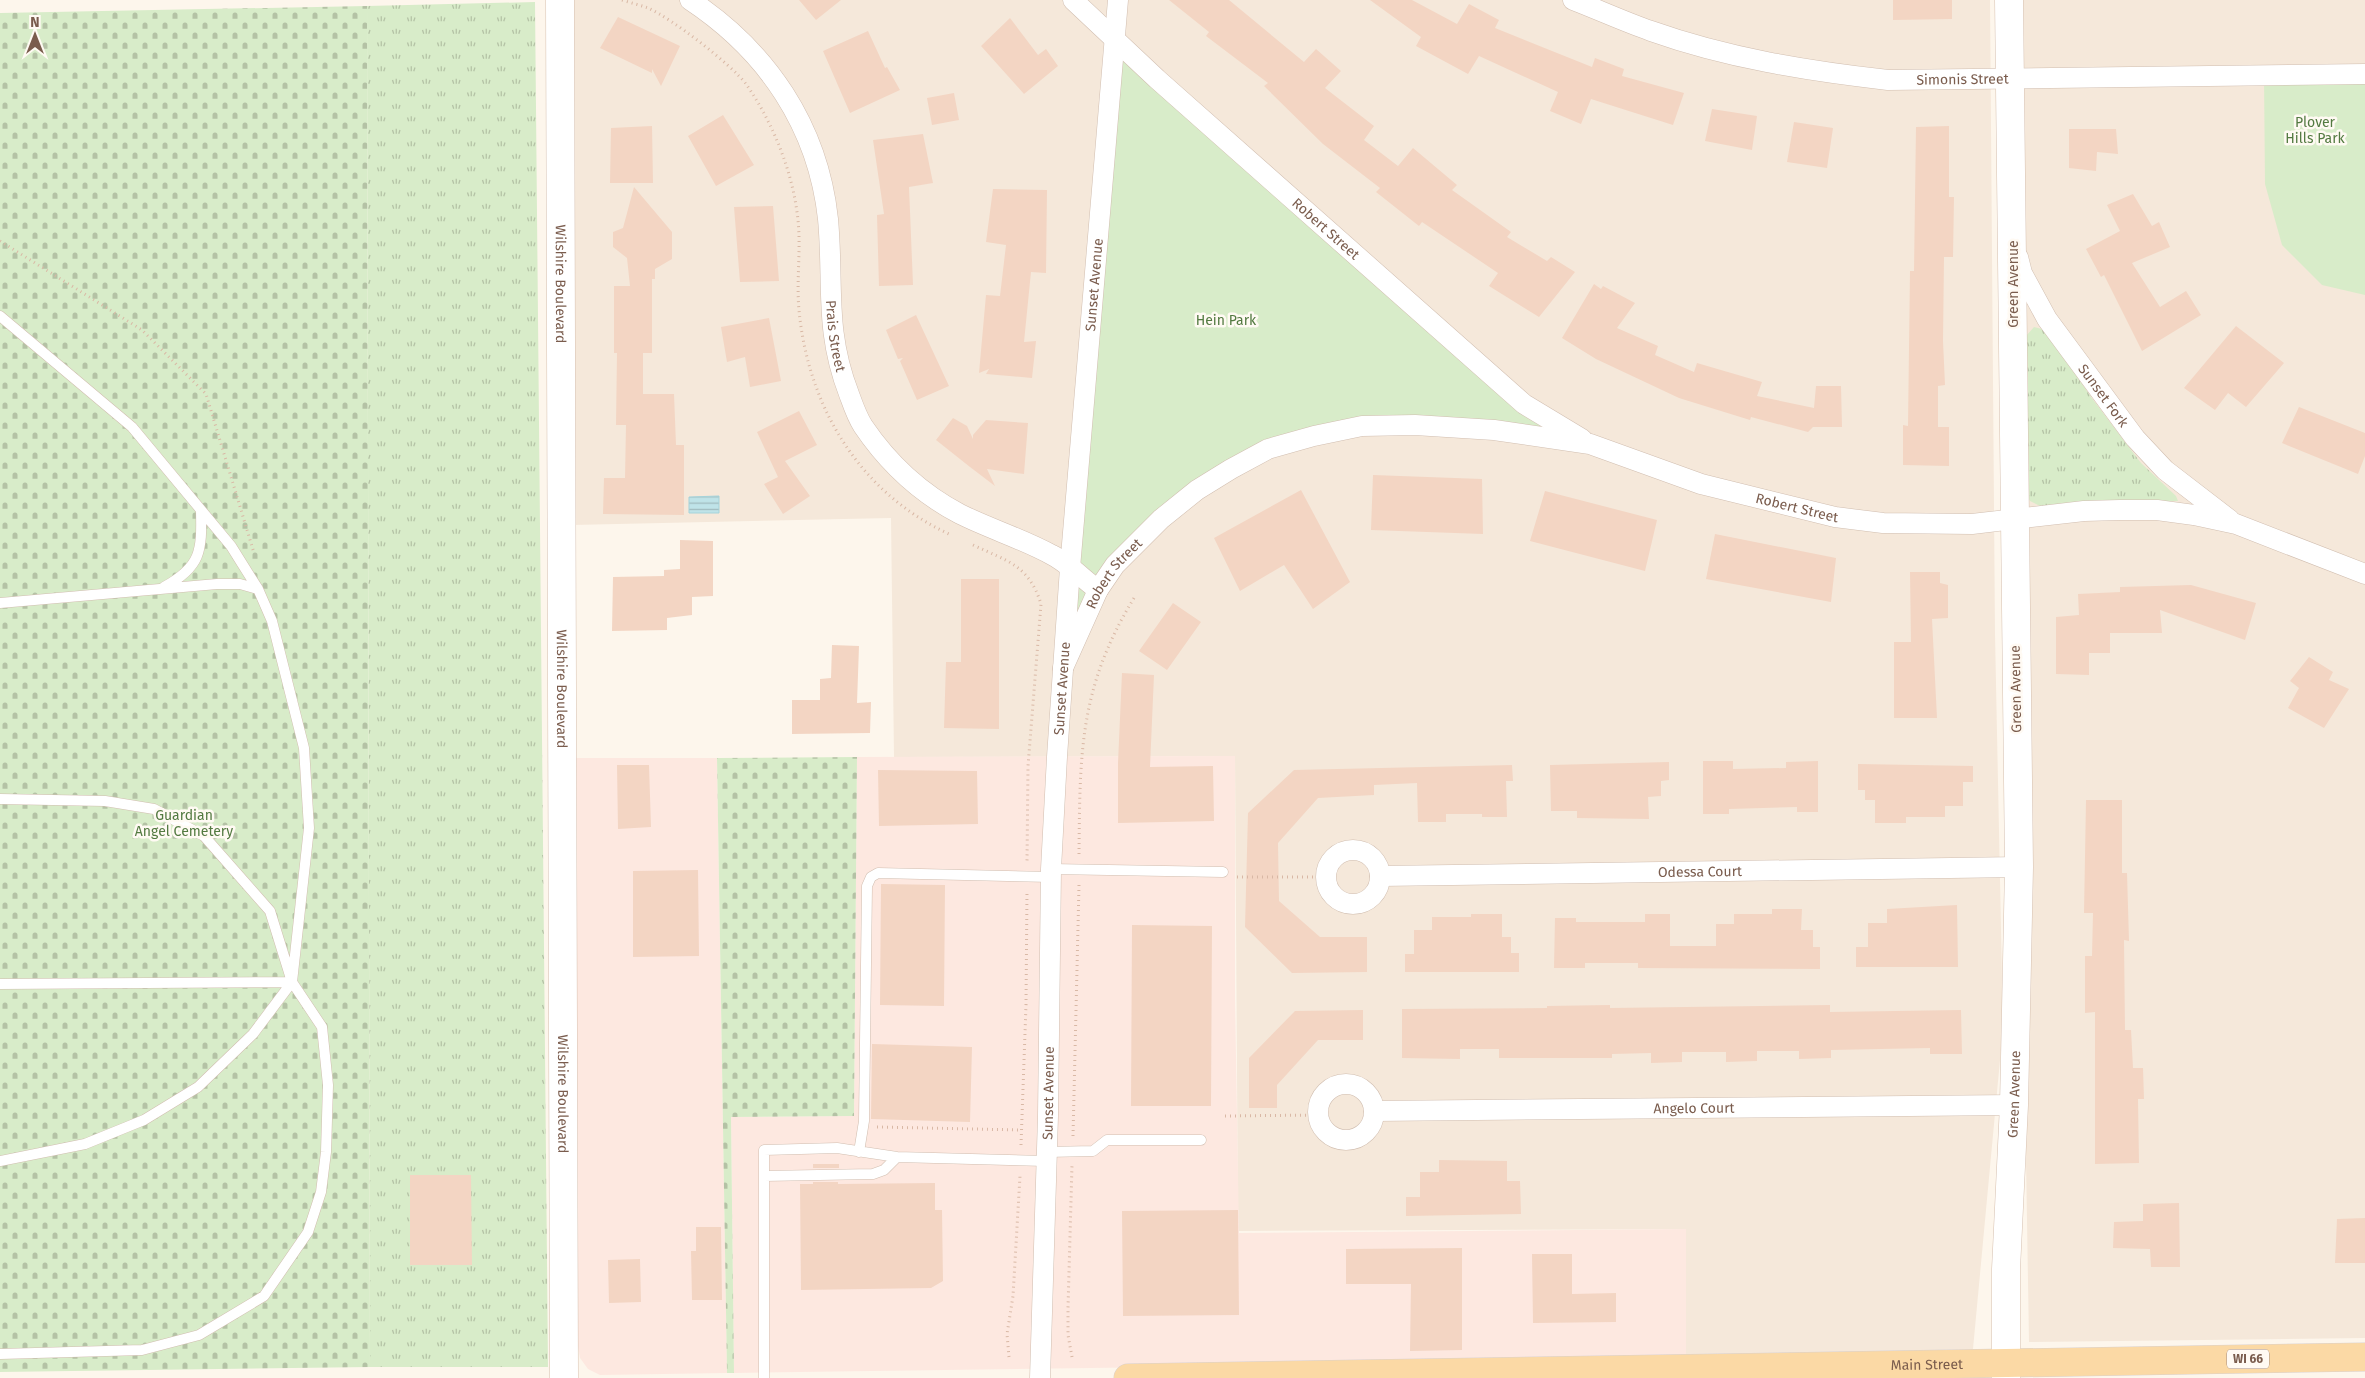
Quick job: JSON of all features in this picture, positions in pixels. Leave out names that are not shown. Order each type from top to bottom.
[{"type":"main road","name":"Main Street","points":[[1128,1378],[2006,1371],[2365,1357]]},
{"type":"street","name":"Wilshire Boulevard","points":[[560,0],[564,1378]]},
{"type":"street","name":"Prais Street","points":[[690,0],[727,26],[775,78],[794,108],[810,142],[821,178],[828,219],[831,325],[837,360],[861,425],[902,474],[930,495],[959,514],[1053,555],[1098,590]]},
{"type":"street","name":"Robert Street","points":[[1073,0],[1157,79],[1524,404],[1590,444],[1701,484],[1835,517],[1883,523],[1931,525],[2014,520]]},
{"type":"street","name":"Sunset Avenue","points":[[1040,1378],[1051,873],[1070,568],[1118,0]]},
{"type":"street","name":"Simonis Street","points":[[1573,0],[1651,32],[1728,54],[1813,72],[1888,80],[2365,74]]},
{"type":"street","name":"Green Avenue","points":[[2006,1371],[2006,1269],[2014,1105],[2018,867],[2010,0]]},
{"type":"street","name":"Sunset Fork","points":[[2013,236],[2022,273],[2047,319],[2135,438],[2165,470],[2236,524]]},
{"type":"street","name":"Robert Street","points":[[1063,668],[1098,590],[1115,565],[1161,519],[1197,490],[1268,449],[1314,436],[1362,426],[1415,425],[1494,430],[1590,444]]},
{"type":"street","name":"Sunset Fork","points":[[2014,520],[2084,511],[2157,510],[2194,515],[2236,524],[2365,574]]},
{"type":"street","points":[[1348,850],[1358,850],[1373,859],[1380,876],[1376,892],[1362,902],[1354,904],[1345,903],[1331,893],[1326,877],[1328,867],[1333,860],[1348,850]]},
{"type":"street","name":"Odessa Court","points":[[1380,876],[2018,867]]},
{"type":"street","points":[[1343,1085],[1352,1085],[1367,1094],[1374,1111],[1372,1120],[1362,1135],[1344,1140],[1327,1133],[1318,1115],[1321,1099],[1327,1092],[1343,1085]]},
{"type":"street","name":"Angelo Court","points":[[1374,1111],[2014,1105]]},
{"type":"lane","points":[[0,316],[132,428],[231,546],[258,589],[272,621],[304,748],[309,828],[292,982],[253,1034],[198,1087],[144,1120],[85,1144],[0,1161]]},
{"type":"lane","points":[[161,589],[184,576],[196,561],[202,540],[201,511]]},
{"type":"lane","points":[[0,604],[217,584],[240,584],[258,589]]},
{"type":"lane","points":[[0,799],[105,801],[154,810],[204,836],[270,911],[292,982],[322,1027],[328,1085],[326,1152],[321,1192],[308,1232],[264,1296],[199,1335],[142,1350],[0,1354]]},
{"type":"lane","points":[[859,1152],[863,1126],[867,886],[871,877],[878,873],[1027,877],[1079,870],[1223,872]]},
{"type":"lane","points":[[0,984],[292,982]]},
{"type":"lane","points":[[764,1378],[764,1150],[837,1148],[897,1157],[1020,1161],[1073,1151],[1093,1151],[1107,1140],[1201,1140]]},
{"type":"lane","points":[[764,1176],[873,1174],[884,1170],[897,1157]]},
{"type":"path","points":[[622,0],[649,8],[712,52],[745,82],[763,111],[790,177],[800,235],[799,310],[813,379],[820,400],[852,458],[891,498],[904,509],[930,525],[957,538]]},
{"type":"path","points":[[0,241],[142,330],[206,394],[254,547],[258,589]]},
{"type":"path","points":[[966,542],[1026,572],[1036,587],[1041,604],[1028,766],[1026,1005],[1015,1267],[1007,1334],[1009,1357]]},
{"type":"path","points":[[1072,1356],[1068,1335],[1068,1308],[1081,749],[1084,725],[1106,650],[1134,598]]},
{"type":"path","points":[[1238,878],[1326,877]]},
{"type":"path","points":[[1225,1116],[1318,1115]]},
{"type":"path","points":[[863,1126],[894,1129],[1021,1130]]},
{"type":"shaded area","points":[[569,0],[1990,0],[1995,634],[2003,1028],[1973,1349],[1686,1357],[1686,1229],[1238,1231],[1235,756],[894,757],[891,518],[572,525]]},
{"type":"shaded area","points":[[2007,0],[2365,0],[2365,1338],[2029,1342]]},
{"type":"shaded area","points":[[1235,756],[1235,998],[1239,1233],[1686,1229],[1686,1357],[734,1373],[731,1117],[854,1116],[857,757]]},
{"type":"shaded area","points":[[572,758],[717,758],[727,1373],[600,1375],[588,1369],[580,1358],[578,1346]]},
{"type":"green space","points":[[535,2],[548,1367],[370,1367],[367,6]]},
{"type":"green space","name":"Guardian Angel Cemetery","points":[[367,6],[370,1367],[0,1372],[0,13]]},
{"type":"green space","name":"Hein Park","points":[[1114,37],[1420,313],[1590,444],[1415,425],[1268,449],[1135,544],[1063,668]]},
{"type":"green space","name":"Plover Hills Park","points":[[2365,74],[2365,295],[2322,285],[2282,245],[2265,184],[2264,76]]},
{"type":"green space","points":[[2034,327],[2046,330],[2091,397],[2141,463],[2176,496],[2178,501],[2130,501],[2040,506],[2030,501],[2027,495],[2026,336]]},
{"type":"green space","points":[[857,757],[854,1116],[731,1117],[734,1373],[727,1373],[717,758]]},
{"type":"water","points":[[719,496],[719,513],[689,513],[689,497]]},
{"type":"building","points":[[799,0],[841,0],[816,20]]},
{"type":"building","points":[[1169,0],[1229,0],[1304,62],[1316,49],[1341,71],[1325,88],[1374,126],[1364,140],[1398,166],[1413,148],[1457,185],[1452,190],[1511,232],[1507,237],[1547,261],[1551,257],[1575,272],[1539,317],[1489,286],[1498,273],[1422,222],[1419,226],[1376,192],[1380,188],[1323,144],[1264,86],[1268,83],[1206,36],[1209,32]]},
{"type":"building","points":[[1370,0],[1412,0],[1457,24],[1469,4],[1499,20],[1495,28],[1592,67],[1595,58],[1624,69],[1622,76],[1684,93],[1673,125],[1591,99],[1581,124],[1550,111],[1558,92],[1479,56],[1468,74],[1416,46],[1421,37]]},
{"type":"building","points":[[1893,0],[1952,0],[1952,19],[1893,20]]},
{"type":"building","points":[[618,17],[680,46],[661,86],[652,69],[652,73],[600,48]]},
{"type":"building","points":[[1010,18],[1038,55],[1046,49],[1058,66],[1024,94],[981,46]]},
{"type":"building","points":[[868,31],[885,68],[887,67],[900,90],[850,113],[823,51]]},
{"type":"building","points":[[954,93],[959,120],[932,125],[927,98]]},
{"type":"building","points":[[1712,109],[1757,116],[1752,150],[1705,141]]},
{"type":"building","points":[[723,115],[754,165],[716,186],[688,136]]},
{"type":"building","points":[[1794,122],[1833,128],[1827,168],[1787,162]]},
{"type":"building","points":[[652,126],[653,183],[610,183],[611,128]]},
{"type":"building","points":[[1949,126],[1949,197],[1954,197],[1953,257],[1944,257],[1943,341],[1945,385],[1938,386],[1938,427],[1949,427],[1949,466],[1903,465],[1903,425],[1908,426],[1910,271],[1914,271],[1916,127]]},
{"type":"building","points":[[2069,129],[2116,129],[2118,154],[2097,152],[2096,171],[2069,168]]},
{"type":"building","points":[[923,134],[933,183],[909,187],[913,285],[879,286],[877,215],[884,214],[873,140]]},
{"type":"building","points":[[634,187],[672,232],[672,259],[655,269],[655,279],[652,279],[652,353],[643,353],[643,394],[674,394],[676,445],[684,445],[684,515],[603,514],[604,478],[625,478],[626,425],[616,425],[617,353],[614,353],[614,286],[630,286],[627,258],[613,247],[613,232],[623,228]]},
{"type":"building","points":[[993,189],[1047,190],[1046,273],[1031,272],[1024,342],[1036,341],[1032,378],[986,374],[989,369],[979,373],[986,295],[1000,296],[1006,245],[986,242]]},
{"type":"building","points":[[2133,194],[2152,226],[2159,222],[2170,247],[2132,263],[2160,307],[2186,291],[2201,315],[2142,351],[2104,275],[2101,277],[2086,249],[2120,231],[2107,205]]},
{"type":"building","points":[[773,206],[779,281],[740,282],[734,207]]},
{"type":"building","points":[[1594,284],[1601,289],[1603,286],[1635,303],[1617,328],[1658,346],[1655,355],[1694,372],[1697,363],[1762,382],[1757,396],[1814,408],[1816,386],[1841,386],[1842,427],[1813,427],[1808,432],[1751,417],[1750,420],[1679,398],[1596,359],[1562,338]]},
{"type":"building","points":[[916,315],[949,386],[917,400],[900,361],[903,358],[898,359],[886,330]]},
{"type":"building","points":[[769,318],[781,381],[750,387],[745,357],[727,362],[721,327]]},
{"type":"building","points":[[2236,326],[2284,363],[2246,407],[2228,393],[2215,410],[2184,388]]},
{"type":"building","points":[[2299,407],[2365,433],[2365,456],[2358,474],[2282,443]]},
{"type":"building","points":[[799,411],[817,445],[785,461],[810,496],[783,514],[764,484],[778,477],[757,432]]},
{"type":"building","points":[[953,418],[967,426],[973,439],[973,435],[986,420],[1028,423],[1024,474],[987,469],[995,486],[970,467],[936,440]]},
{"type":"building","points":[[1373,475],[1482,479],[1483,534],[1371,530]]},
{"type":"building","points":[[1301,490],[1350,582],[1313,609],[1284,565],[1240,591],[1214,538]]},
{"type":"building","points":[[1545,491],[1657,520],[1645,571],[1530,541]]},
{"type":"building","points":[[1715,534],[1836,558],[1831,602],[1706,579]]},
{"type":"building","points":[[680,540],[713,541],[713,596],[692,597],[692,615],[667,618],[667,630],[612,631],[613,577],[664,576],[664,570],[680,569]]},
{"type":"building","points":[[1910,572],[1940,572],[1940,583],[1948,585],[1948,618],[1932,619],[1937,718],[1894,718],[1894,642],[1911,642]]},
{"type":"building","points":[[961,579],[999,579],[999,729],[944,728],[946,662],[961,662]]},
{"type":"building","points":[[2191,585],[2256,603],[2245,640],[2160,610],[2162,633],[2110,633],[2110,653],[2089,653],[2089,675],[2056,674],[2056,617],[2079,615],[2078,594],[2120,592],[2120,587]]},
{"type":"building","points":[[1173,603],[1201,622],[1167,670],[1139,651]]},
{"type":"building","points":[[832,645],[859,646],[857,703],[871,702],[870,733],[792,734],[792,700],[820,700],[820,679],[831,678]]},
{"type":"building","points":[[2309,657],[2333,672],[2329,680],[2349,689],[2324,728],[2288,708],[2299,688],[2290,681]]},
{"type":"building","points":[[1122,673],[1154,675],[1150,767],[1213,766],[1214,821],[1118,823],[1118,763]]},
{"type":"building","points":[[1703,761],[1733,761],[1733,769],[1786,768],[1786,762],[1818,761],[1818,812],[1797,812],[1797,807],[1729,809],[1729,814],[1703,814]]},
{"type":"building","points":[[1669,762],[1669,780],[1661,781],[1661,796],[1648,797],[1649,819],[1577,818],[1577,811],[1551,811],[1550,765]]},
{"type":"building","points":[[1858,764],[1973,766],[1973,782],[1963,782],[1963,806],[1945,806],[1945,817],[1906,817],[1906,823],[1875,823],[1875,800],[1865,800],[1865,790],[1858,790]]},
{"type":"building","points":[[617,765],[649,765],[651,827],[618,829]]},
{"type":"building","points":[[1512,765],[1513,781],[1506,781],[1507,817],[1482,817],[1482,814],[1446,814],[1446,822],[1418,822],[1417,783],[1374,785],[1374,795],[1318,798],[1278,843],[1279,901],[1320,937],[1367,937],[1367,972],[1292,973],[1245,927],[1248,813],[1294,770]]},
{"type":"building","points":[[878,770],[977,771],[978,824],[879,826]]},
{"type":"building","points":[[2086,800],[2122,800],[2122,873],[2127,873],[2129,941],[2124,940],[2125,1030],[2131,1030],[2133,1068],[2143,1068],[2144,1099],[2138,1099],[2139,1163],[2095,1164],[2095,1012],[2085,1013],[2085,956],[2092,956],[2093,913],[2084,913]]},
{"type":"building","points":[[698,870],[699,956],[633,957],[633,871]]},
{"type":"building","points":[[881,884],[945,885],[944,1006],[880,1005]]},
{"type":"building","points":[[1957,905],[1958,967],[1856,967],[1856,947],[1868,947],[1868,923],[1887,923],[1887,909]]},
{"type":"building","points":[[1772,909],[1802,909],[1801,930],[1813,930],[1813,947],[1820,947],[1820,969],[1638,968],[1638,963],[1585,963],[1585,968],[1554,968],[1555,918],[1576,918],[1576,922],[1645,922],[1645,914],[1670,914],[1670,946],[1716,946],[1716,924],[1734,924],[1734,914],[1772,914]]},
{"type":"building","points":[[1471,914],[1502,914],[1502,937],[1511,937],[1511,953],[1519,953],[1519,972],[1405,972],[1405,954],[1414,954],[1414,930],[1432,930],[1432,917],[1471,917]]},
{"type":"building","points":[[1132,925],[1212,926],[1211,1106],[1131,1106]]},
{"type":"building","points":[[1610,1005],[1610,1008],[1830,1005],[1830,1012],[1961,1010],[1962,1054],[1930,1054],[1930,1048],[1831,1050],[1831,1058],[1799,1059],[1799,1051],[1757,1051],[1757,1061],[1726,1062],[1726,1052],[1682,1052],[1682,1062],[1651,1063],[1651,1053],[1612,1054],[1612,1058],[1499,1058],[1499,1049],[1460,1049],[1460,1059],[1402,1058],[1402,1009],[1547,1008],[1547,1006]]},
{"type":"building","points":[[1363,1010],[1363,1040],[1318,1040],[1277,1085],[1277,1108],[1249,1108],[1249,1058],[1295,1011]]},
{"type":"building","points":[[872,1044],[972,1047],[970,1122],[871,1119]]},
{"type":"building","points":[[1439,1160],[1507,1161],[1507,1181],[1520,1181],[1521,1214],[1406,1216],[1406,1197],[1420,1197],[1420,1172],[1439,1172]]},
{"type":"building","points":[[813,1164],[839,1164],[839,1168],[813,1168]]},
{"type":"building","points":[[410,1175],[471,1175],[472,1265],[410,1265]]},
{"type":"building","points":[[813,1182],[838,1182],[838,1184],[935,1183],[935,1210],[942,1210],[943,1281],[931,1288],[801,1290],[800,1184],[813,1184]]},
{"type":"building","points":[[2179,1203],[2180,1267],[2151,1267],[2150,1249],[2113,1248],[2114,1222],[2143,1221],[2143,1204]]},
{"type":"building","points":[[1238,1210],[1239,1315],[1123,1316],[1122,1211]]},
{"type":"building","points":[[2365,1218],[2365,1263],[2335,1263],[2337,1219]]},
{"type":"building","points":[[696,1227],[721,1227],[722,1300],[692,1300],[691,1251],[696,1251]]},
{"type":"building","points":[[1462,1248],[1462,1350],[1410,1351],[1411,1284],[1346,1284],[1346,1249]]},
{"type":"building","points":[[1532,1254],[1572,1254],[1572,1294],[1616,1293],[1616,1322],[1533,1323]]},
{"type":"building","points":[[640,1259],[641,1302],[609,1303],[608,1260]]}]
